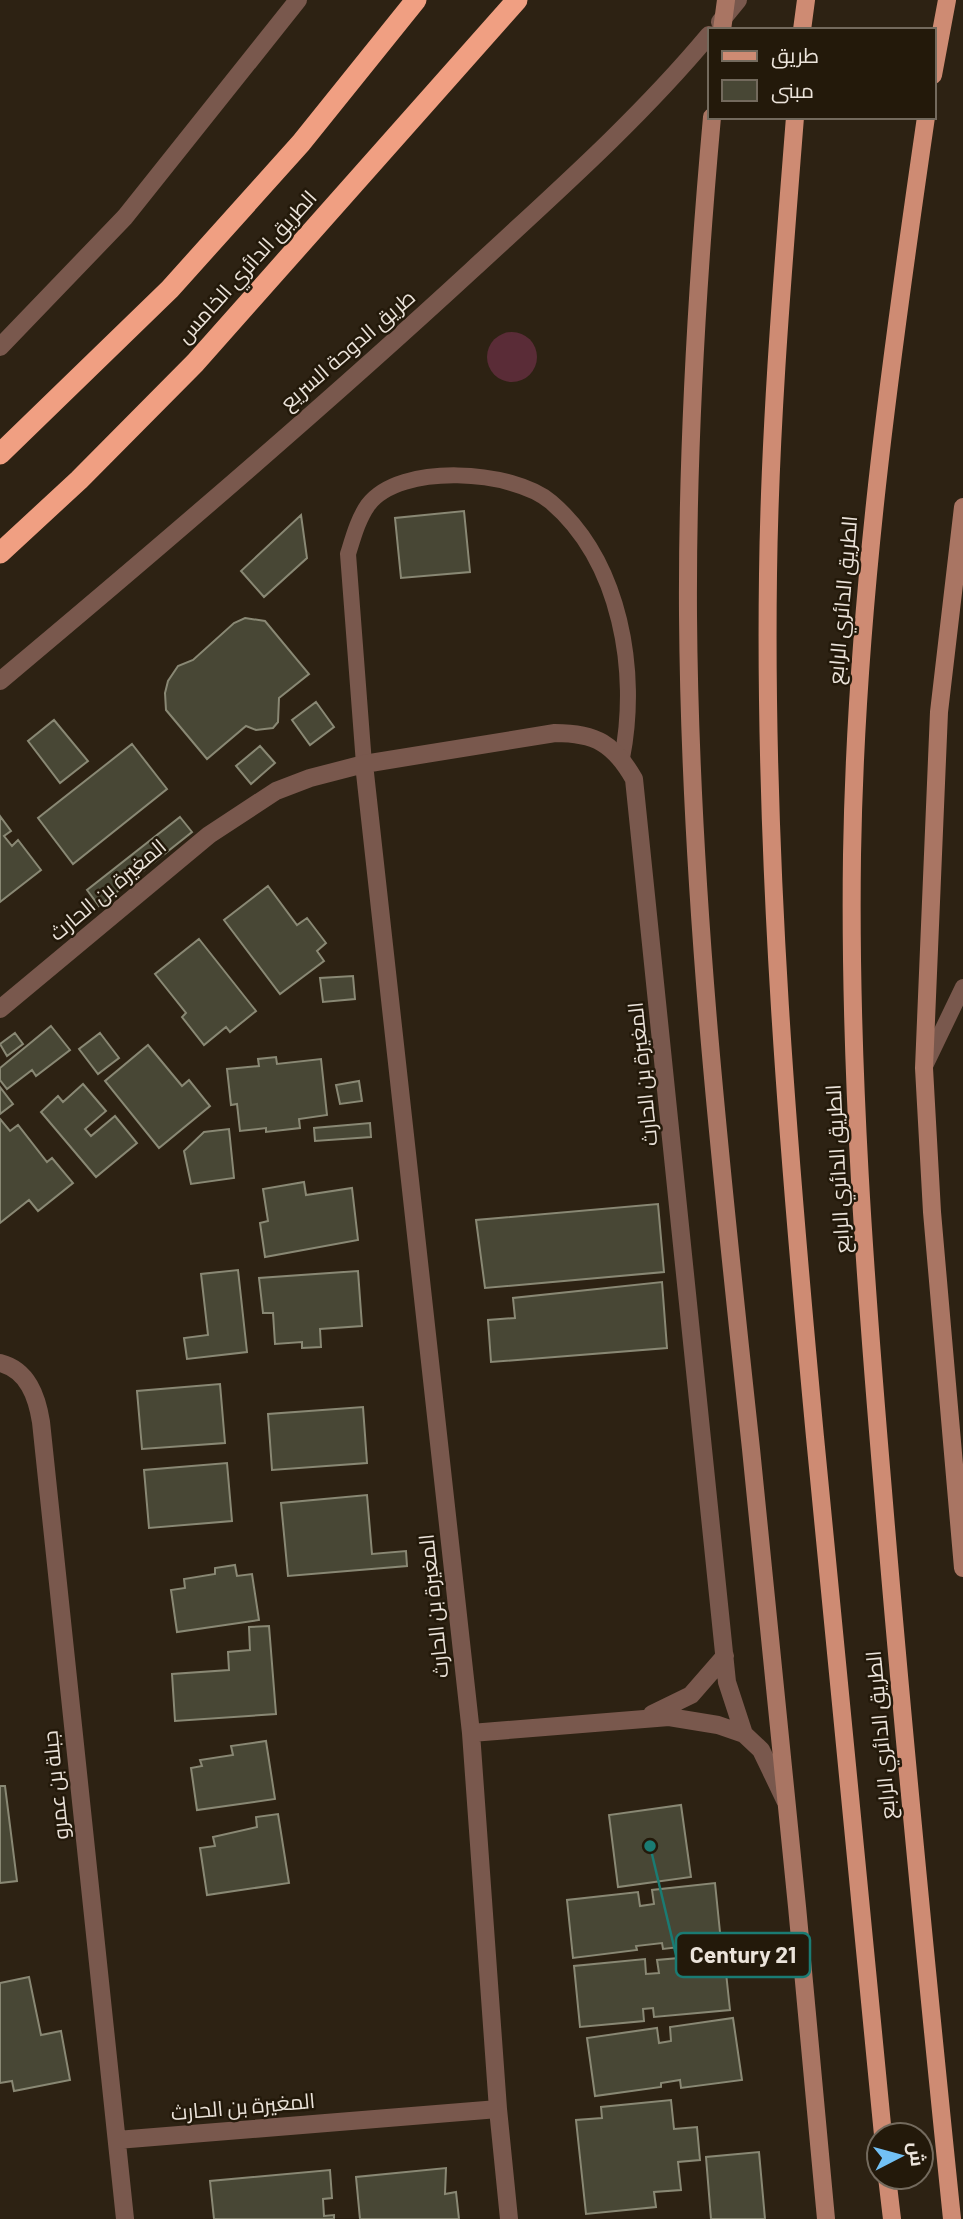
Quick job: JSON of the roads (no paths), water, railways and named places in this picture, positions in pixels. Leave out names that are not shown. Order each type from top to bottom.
[{"type":"highway","name":"الطريق الدائري الخامس","points":[[0,454],[170,289],[301,143],[416,0]]},
{"type":"highway","name":"الطريق الدائري الخامس","points":[[0,552],[79,480],[195,363],[517,0]]},
{"type":"main road","points":[[722,28],[726,0]]},
{"type":"main road","points":[[802,28],[806,0]]},
{"type":"main road","points":[[935,64],[947,0]]},
{"type":"main road","points":[[712,119],[698,280],[688,614],[700,925],[711,1075],[789,1809],[826,2219]]},
{"type":"main road","name":"الطريق الدائري الرابع","points":[[795,119],[772,400],[768,579],[775,903],[783,1082],[882,2121]]},
{"type":"main road","name":"الطريق الدائري الرابع","points":[[926,119],[881,426],[866,569],[857,712],[852,976],[857,1122],[877,1416],[908,1787],[952,2219]]},
{"type":"main road","points":[[963,507],[939,712],[924,1068],[932,1212],[963,1568]]},
{"type":"main road","points":[[889,2191],[892,2219]]},
{"type":"street","points":[[0,347],[125,217],[298,0]]},
{"type":"street","points":[[715,28],[738,0]]},
{"type":"street","name":"طريق الدوحة السريع","points":[[0,681],[427,311],[562,187],[681,69],[708,36]]},
{"type":"street","name":"المغيرة بن الحارث","points":[[0,1009],[209,835],[276,791],[310,778],[364,764],[555,733],[580,733],[603,742],[622,758],[634,779],[639,804],[730,1692],[744,1734],[761,1750],[789,1809]]},
{"type":"street","name":"المغيرة بن الحارث","points":[[364,764],[471,1732],[498,2109],[509,2219]]},
{"type":"street","name":"جبلة بن عمرو","points":[[0,1363],[25,1378],[38,1399],[125,2219]]},
{"type":"street","points":[[645,1717],[691,1695],[725,1656]]},
{"type":"street","points":[[471,1732],[645,1717],[694,1720],[744,1734]]},
{"type":"street","name":"المغيرة بن الحارث","points":[[117,2140],[498,2109]]},
{"type":"lane","points":[[364,764],[348,554],[356,529],[369,504],[391,486],[426,478],[466,475],[521,487],[550,501],[598,559],[623,642],[628,721],[622,758]]},
{"type":"lane","points":[[924,1068],[963,987]]},
{"type":"place","name":"Century 21","points":[[650,1846]]}]
